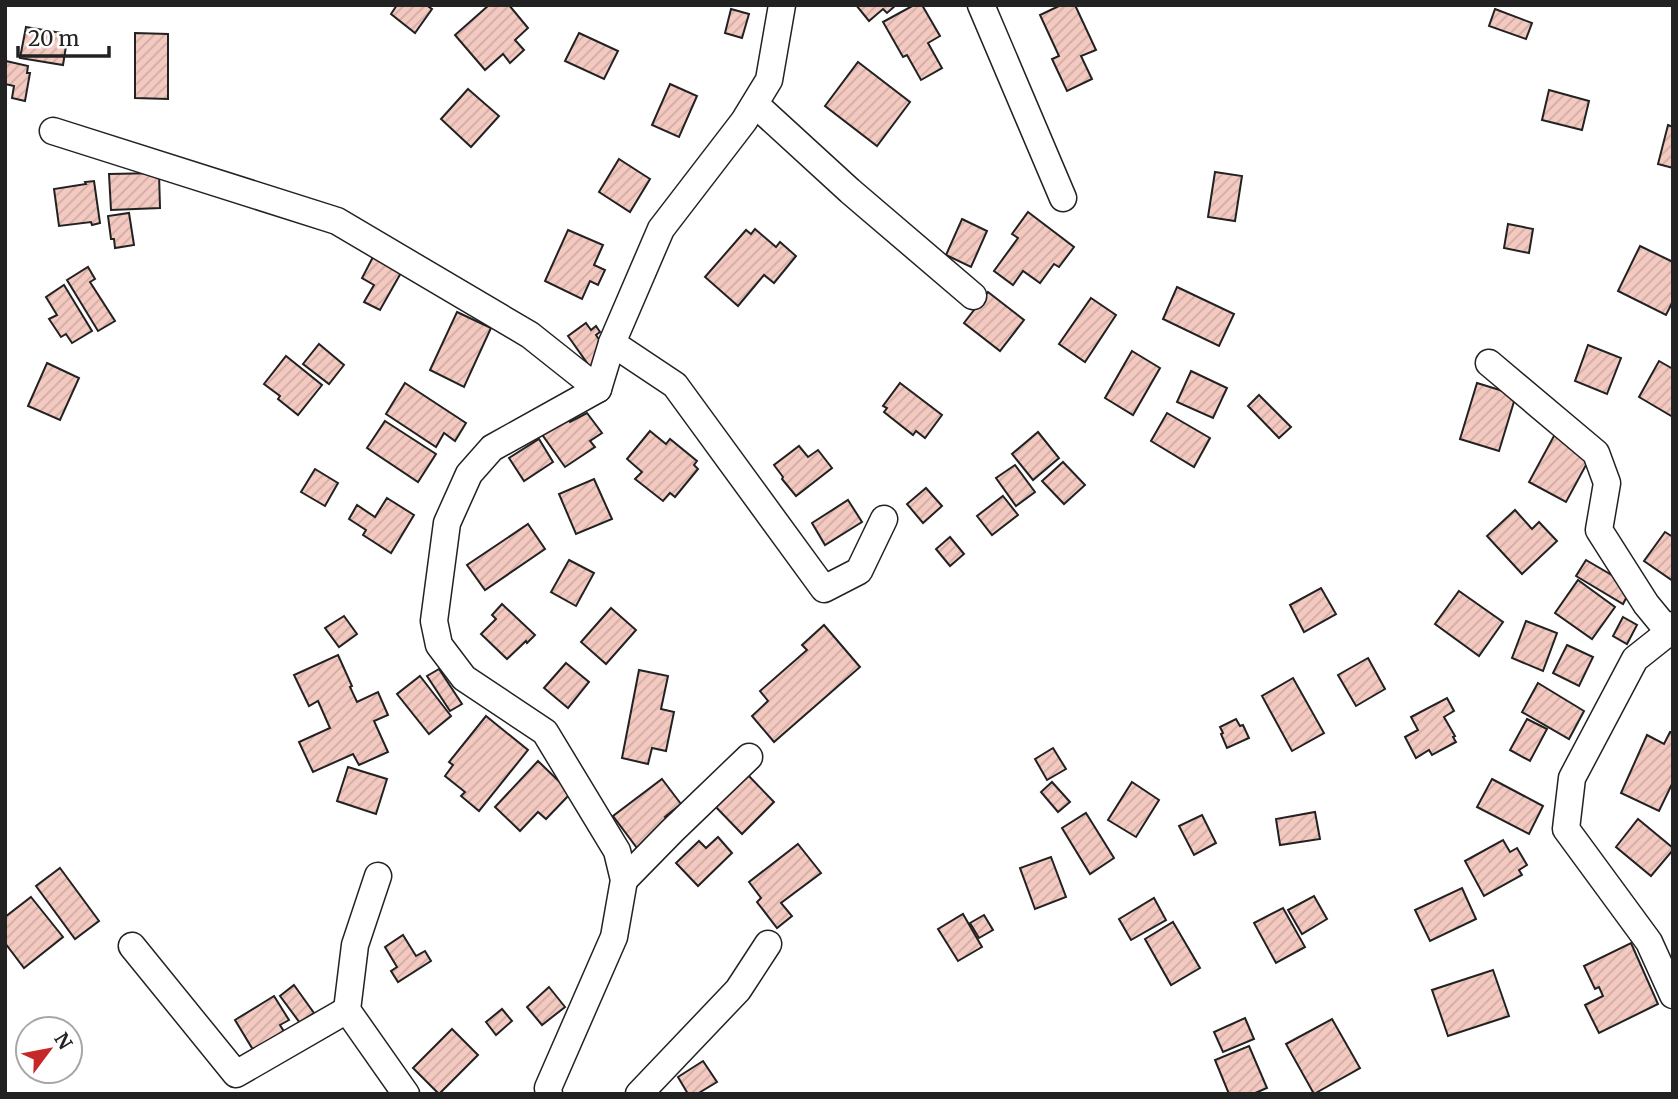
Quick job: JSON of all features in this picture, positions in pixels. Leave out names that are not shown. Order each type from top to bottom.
[{"type":"street","points":[[548,1094],[548,1088],[614,937],[624,880],[617,851],[545,732],[464,678],[439,645],[434,621],[447,523],[469,474],[492,448],[598,389],[612,342],[661,229],[744,121],[769,80],[782,5]]},
{"type":"street","points":[[981,5],[1063,198]]},
{"type":"street","points":[[755,104],[850,191],[972,296]]},
{"type":"street","points":[[53,131],[337,220],[530,335],[598,389]]},
{"type":"street","points":[[612,342],[676,385],[824,589],[859,571],[884,519]]},
{"type":"street","points":[[1489,363],[1596,453],[1607,483],[1599,530],[1646,604],[1671,629],[1635,659],[1572,778],[1566,829],[1649,942],[1673,995]]},
{"type":"street","points":[[624,880],[749,757]]},
{"type":"street","points":[[378,876],[355,945],[347,1010],[406,1094]]},
{"type":"street","points":[[639,1094],[738,990],[768,944]]},
{"type":"street","points":[[132,946],[236,1074],[347,1010]]},
{"type":"building","points":[[397,5],[426,5],[432,9],[415,33],[391,14]]},
{"type":"building","points":[[489,5],[509,5],[528,28],[515,40],[524,50],[510,63],[503,54],[485,70],[455,35]]},
{"type":"building","points":[[856,5],[896,5],[887,13],[883,9],[869,21]]},
{"type":"building","points":[[914,5],[922,5],[940,36],[928,43],[942,68],[921,80],[907,55],[903,57],[883,22]]},
{"type":"building","points":[[1061,5],[1075,5],[1096,50],[1081,56],[1092,79],[1067,91],[1052,59],[1059,56],[1040,15]]},
{"type":"building","points":[[731,9],[749,14],[742,38],[725,33]]},
{"type":"building","points":[[1495,9],[1532,23],[1526,39],[1489,26]]},
{"type":"building","points":[[26,27],[68,34],[63,65],[20,58]]},
{"type":"building","points":[[135,33],[168,34],[168,99],[135,98]]},
{"type":"building","points":[[579,33],[618,51],[604,79],[565,61]]},
{"type":"building","points":[[6,61],[28,66],[27,73],[30,73],[25,101],[12,98],[14,86],[5,84]]},
{"type":"building","points":[[858,62],[910,102],[877,146],[825,106]]},
{"type":"building","points":[[670,84],[697,96],[679,137],[652,125]]},
{"type":"building","points":[[468,89],[499,116],[471,147],[441,119]]},
{"type":"building","points":[[1549,90],[1589,101],[1582,130],[1542,120]]},
{"type":"building","points":[[1668,125],[1673,127],[1673,168],[1658,164]]},
{"type":"building","points":[[619,159],[650,179],[630,212],[599,192]]},
{"type":"building","points":[[1215,172],[1242,176],[1235,221],[1208,217]]},
{"type":"building","points":[[159,173],[160,208],[111,210],[109,174]]},
{"type":"building","points":[[94,181],[100,223],[59,226],[54,189]]},
{"type":"building","points":[[1028,212],[1074,247],[1059,267],[1054,264],[1040,283],[1023,271],[1013,285],[994,271],[1018,238],[1012,234]]},
{"type":"building","points":[[129,213],[134,245],[115,248],[108,216]]},
{"type":"building","points":[[962,219],[987,231],[971,267],[946,255]]},
{"type":"building","points":[[1508,224],[1533,229],[1529,253],[1504,248]]},
{"type":"building","points":[[755,229],[776,247],[780,242],[796,256],[774,283],[764,275],[738,306],[705,277],[746,230],[751,234]]},
{"type":"building","points":[[568,230],[603,245],[594,265],[605,270],[598,285],[590,281],[582,299],[545,281]]},
{"type":"building","points":[[1640,246],[1673,262],[1673,301],[1666,315],[1618,291]]},
{"type":"building","points":[[374,255],[402,271],[380,310],[364,302],[374,285],[362,278]]},
{"type":"building","points":[[88,267],[95,279],[90,282],[115,321],[98,331],[67,280]]},
{"type":"building","points":[[64,285],[92,331],[72,343],[66,334],[61,337],[49,319],[57,315],[46,297]]},
{"type":"building","points":[[1177,287],[1234,314],[1219,346],[1163,319]]},
{"type":"building","points":[[988,292],[1024,320],[1000,351],[964,323]]},
{"type":"building","points":[[1091,298],[1116,315],[1085,362],[1059,344]]},
{"type":"building","points":[[457,312],[491,328],[464,387],[430,370]]},
{"type":"building","points":[[586,323],[591,330],[596,326],[600,332],[596,335],[605,356],[590,367],[568,336]]},
{"type":"building","points":[[319,344],[344,365],[329,384],[303,364]]},
{"type":"building","points":[[1588,345],[1621,358],[1607,394],[1575,381]]},
{"type":"building","points":[[1132,351],[1160,368],[1133,415],[1105,398]]},
{"type":"building","points":[[286,356],[322,385],[298,415],[264,384]]},
{"type":"building","points":[[1659,361],[1673,369],[1673,417],[1639,397]]},
{"type":"building","points":[[47,363],[79,378],[60,420],[28,406]]},
{"type":"building","points":[[1191,371],[1227,388],[1213,418],[1177,402]]},
{"type":"building","points":[[405,383],[466,423],[455,441],[444,433],[436,447],[386,414]]},
{"type":"building","points":[[900,383],[942,415],[925,438],[916,431],[913,435],[884,412],[887,408],[883,406]]},
{"type":"building","points":[[1477,383],[1516,395],[1499,451],[1460,439]]},
{"type":"building","points":[[1259,395],[1291,427],[1279,438],[1248,406]]},
{"type":"building","points":[[587,413],[602,433],[590,441],[595,447],[565,467],[541,433],[567,417],[570,422]]},
{"type":"building","points":[[1167,413],[1210,438],[1194,467],[1151,441]]},
{"type":"building","points":[[385,421],[436,454],[418,482],[367,448]]},
{"type":"building","points":[[650,431],[666,444],[670,439],[697,461],[694,465],[698,469],[675,497],[670,493],[663,501],[635,479],[642,472],[627,459]]},
{"type":"building","points":[[1038,432],[1059,458],[1033,480],[1012,454]]},
{"type":"building","points":[[1555,434],[1592,454],[1566,502],[1529,482]]},
{"type":"building","points":[[539,439],[553,462],[524,481],[509,458]]},
{"type":"building","points":[[799,446],[808,457],[818,450],[832,468],[796,496],[774,465]]},
{"type":"building","points":[[1063,462],[1085,485],[1064,504],[1042,481]]},
{"type":"building","points":[[1015,465],[1035,492],[1016,506],[996,478]]},
{"type":"building","points":[[315,469],[338,483],[325,506],[301,492]]},
{"type":"building","points":[[594,479],[612,519],[576,534],[559,494]]},
{"type":"building","points":[[926,488],[942,506],[923,523],[907,504]]},
{"type":"building","points":[[1003,496],[1018,515],[992,535],[977,516]]},
{"type":"building","points":[[387,498],[414,515],[391,553],[363,535],[366,530],[349,519],[357,505],[375,517]]},
{"type":"building","points":[[848,500],[862,522],[825,545],[812,523]]},
{"type":"building","points":[[1515,510],[1532,529],[1539,522],[1557,541],[1522,574],[1487,536]]},
{"type":"building","points":[[528,524],[545,549],[485,590],[467,565]]},
{"type":"building","points":[[1665,532],[1673,537],[1673,581],[1644,561]]},
{"type":"building","points":[[950,537],[964,554],[950,566],[936,549]]},
{"type":"building","points":[[569,560],[594,573],[576,606],[551,592]]},
{"type":"building","points":[[1586,560],[1632,587],[1623,604],[1576,576]]},
{"type":"building","points":[[1578,580],[1615,607],[1592,639],[1555,613]]},
{"type":"building","points":[[1321,588],[1336,614],[1304,632],[1290,605]]},
{"type":"building","points":[[1459,591],[1503,622],[1479,656],[1435,624]]},
{"type":"building","points":[[502,604],[535,635],[507,659],[481,634],[496,619],[492,615]]},
{"type":"building","points":[[611,608],[636,630],[606,664],[581,642]]},
{"type":"building","points":[[344,616],[357,634],[339,647],[325,628]]},
{"type":"building","points":[[1623,617],[1637,625],[1627,644],[1613,636]]},
{"type":"building","points":[[1526,621],[1557,633],[1543,671],[1512,658]]},
{"type":"building","points":[[824,625],[860,667],[774,742],[752,716],[768,701],[760,691],[807,650],[802,645]]},
{"type":"building","points":[[1567,645],[1593,657],[1579,686],[1553,673]]},
{"type":"building","points":[[338,655],[357,702],[378,692],[388,715],[374,721],[388,752],[359,765],[353,754],[313,772],[299,742],[330,728],[318,701],[309,706],[294,675]]},
{"type":"building","points":[[1368,658],[1385,689],[1356,706],[1338,675]]},
{"type":"building","points":[[566,663],[589,682],[568,708],[544,688]]},
{"type":"building","points":[[439,669],[462,704],[450,711],[427,676]]},
{"type":"building","points":[[639,670],[668,676],[661,709],[674,712],[666,751],[652,748],[648,764],[622,758]]},
{"type":"building","points":[[420,676],[451,716],[429,734],[397,694]]},
{"type":"building","points":[[1293,678],[1324,733],[1292,751],[1262,696]]},
{"type":"building","points":[[1538,683],[1584,711],[1569,739],[1522,712]]},
{"type":"building","points":[[1447,698],[1454,711],[1444,717],[1456,742],[1432,755],[1429,750],[1416,758],[1405,737],[1418,730],[1411,717]]},
{"type":"building","points":[[486,716],[528,750],[479,811],[461,796],[465,792],[445,776],[453,765],[449,762]]},
{"type":"building","points":[[1236,719],[1240,726],[1243,725],[1249,738],[1227,748],[1220,727]]},
{"type":"building","points":[[1527,719],[1547,729],[1530,761],[1510,750]]},
{"type":"building","points":[[1670,732],[1673,733],[1673,782],[1659,811],[1621,793],[1647,735],[1664,744]]},
{"type":"building","points":[[1053,748],[1066,769],[1047,780],[1035,759]]},
{"type":"building","points":[[538,761],[571,793],[546,819],[538,812],[520,831],[495,807]]},
{"type":"building","points":[[348,767],[387,779],[376,814],[337,801]]},
{"type":"building","points":[[745,772],[774,802],[742,834],[712,803]]},
{"type":"building","points":[[662,779],[681,804],[665,817],[670,823],[637,848],[613,816]]},
{"type":"building","points":[[1492,779],[1543,806],[1529,834],[1477,807]]},
{"type":"building","points":[[1052,782],[1070,802],[1058,812],[1041,792]]},
{"type":"building","points":[[1132,782],[1159,800],[1136,837],[1108,820]]},
{"type":"building","points":[[1315,812],[1320,839],[1280,845],[1276,819]]},
{"type":"building","points":[[1086,813],[1114,858],[1090,874],[1062,828]]},
{"type":"building","points":[[1202,815],[1216,843],[1194,855],[1179,826]]},
{"type":"building","points":[[1638,819],[1673,848],[1651,876],[1616,847]]},
{"type":"building","points":[[718,837],[732,853],[698,886],[676,863],[699,841],[706,848]]},
{"type":"building","points":[[1503,840],[1510,852],[1517,848],[1527,865],[1519,870],[1522,875],[1484,896],[1465,861]]},
{"type":"building","points":[[798,844],[821,873],[781,903],[792,916],[777,928],[757,902],[761,898],[749,882]]},
{"type":"building","points":[[1051,857],[1066,897],[1035,909],[1020,868]]},
{"type":"building","points":[[60,868],[99,921],[75,939],[36,886]]},
{"type":"building","points":[[1462,888],[1476,919],[1430,941],[1415,910]]},
{"type":"building","points":[[1314,896],[1327,919],[1302,934],[1288,910]]},
{"type":"building","points":[[31,897],[63,937],[24,968],[5,943],[5,917]]},
{"type":"building","points":[[1154,898],[1166,920],[1131,940],[1119,919]]},
{"type":"building","points":[[1283,908],[1305,947],[1276,963],[1254,923]]},
{"type":"building","points":[[963,914],[982,947],[958,961],[938,929]]},
{"type":"building","points":[[984,915],[993,930],[979,938],[970,923]]},
{"type":"building","points":[[1173,922],[1200,968],[1171,985],[1145,939]]},
{"type":"building","points":[[403,935],[416,956],[425,951],[431,961],[398,982],[391,971],[397,967],[385,947]]},
{"type":"building","points":[[1631,943],[1658,1004],[1599,1033],[1585,1005],[1603,996],[1599,987],[1595,989],[1584,966]]},
{"type":"building","points":[[1493,970],[1509,1016],[1448,1036],[1432,990]]},
{"type":"building","points":[[294,985],[314,1013],[300,1023],[280,996]]},
{"type":"building","points":[[549,987],[565,1007],[542,1025],[527,1007]]},
{"type":"building","points":[[274,996],[289,1020],[280,1025],[285,1033],[255,1053],[235,1020]]},
{"type":"building","points":[[502,1009],[512,1021],[496,1035],[486,1022]]},
{"type":"building","points":[[1245,1018],[1254,1039],[1223,1052],[1214,1032]]},
{"type":"building","points":[[1332,1019],[1360,1068],[1314,1094],[1286,1044]]},
{"type":"building","points":[[452,1029],[478,1055],[439,1094],[413,1068]]},
{"type":"building","points":[[1249,1046],[1267,1088],[1253,1094],[1229,1094],[1215,1060]]},
{"type":"building","points":[[703,1061],[717,1082],[697,1094],[688,1094],[678,1077]]}]
